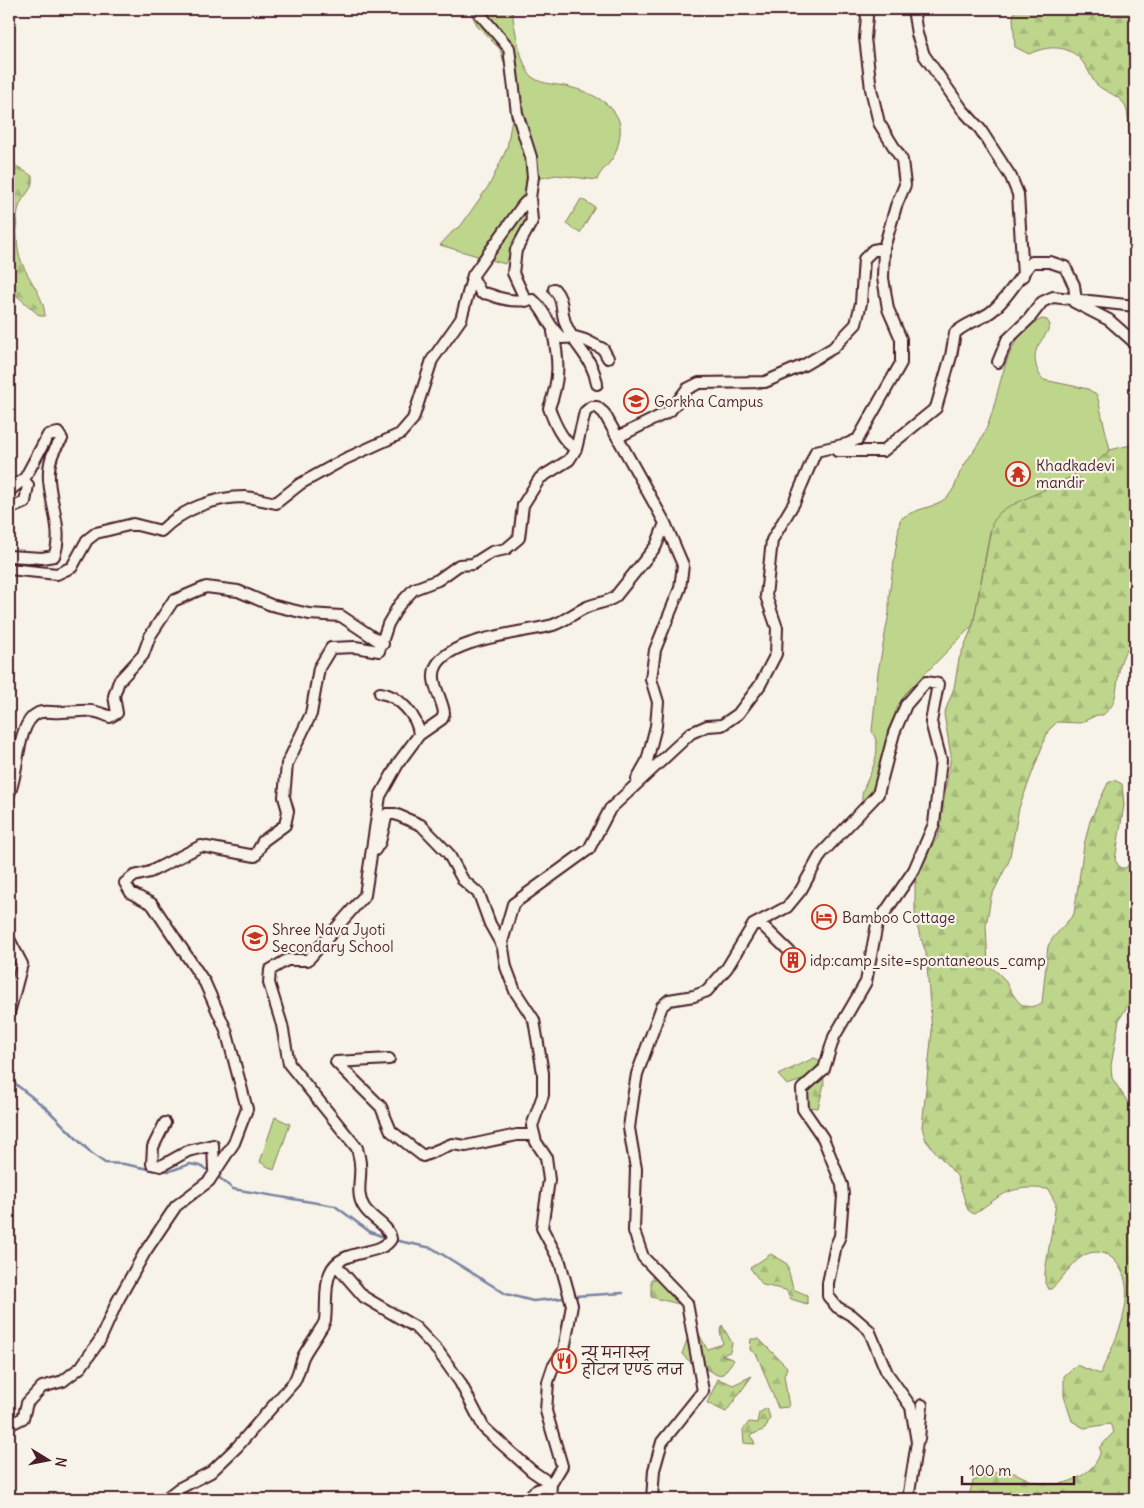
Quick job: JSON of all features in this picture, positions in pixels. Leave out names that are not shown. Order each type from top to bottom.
[{"type":"street","points":[[478,9],[479,13],[510,48],[517,113],[531,157],[533,177],[530,198],[532,221],[516,250],[513,273],[526,301]]},
{"type":"street","points":[[816,451],[847,444],[858,439],[901,363],[901,339],[888,309],[883,278],[884,248],[896,206],[905,185],[902,160],[879,123],[871,89],[865,38],[867,17],[865,9]]},
{"type":"street","points":[[913,9],[917,34],[924,55],[962,109],[980,129],[1011,176],[1018,194],[1022,275]]},
{"type":"street","points":[[9,569],[57,574],[72,567],[87,540],[96,533],[133,524],[161,531],[186,511],[209,502],[245,497],[276,503],[300,484],[345,459],[400,434],[413,419],[432,360],[461,319],[472,278],[523,205],[530,198]]},
{"type":"street","points":[[618,437],[670,411],[687,389],[700,383],[765,382],[804,365],[833,348],[856,324],[861,303],[864,259],[873,250],[884,248]]},
{"type":"street","points":[[816,451],[883,451],[936,408],[952,356],[955,332],[965,323],[991,312],[1008,294],[1032,262],[1050,262],[1065,267],[1074,285],[1074,301]]},
{"type":"street","points":[[472,278],[481,293],[490,293],[497,298],[533,300],[546,315],[553,332],[559,363],[557,388],[550,408],[555,423],[565,439],[570,446],[576,449]]},
{"type":"street","points":[[554,289],[562,297],[562,314],[573,338],[594,368],[597,384]]},
{"type":"street","points":[[998,362],[1007,340],[1029,319],[1042,302],[1053,297],[1074,301],[1090,300],[1135,306]]},
{"type":"street","points":[[1074,301],[1109,320],[1135,343]]},
{"type":"street","points":[[553,332],[562,338],[585,340],[603,349],[608,358]]},
{"type":"street","points":[[9,1425],[23,1418],[27,1403],[42,1387],[63,1381],[81,1367],[100,1340],[117,1302],[145,1252],[176,1206],[209,1181],[214,1170],[234,1143],[246,1109],[226,1030],[205,983],[152,904],[131,894],[125,883],[134,876],[150,872],[201,846],[255,856],[263,841],[285,825],[288,811],[284,797],[287,764],[311,714],[319,668],[331,648],[379,651],[383,644],[388,624],[399,605],[414,589],[438,580],[459,565],[473,564],[492,552],[506,549],[519,538],[523,505],[540,478],[570,460],[576,449],[585,412],[591,407],[597,407],[604,413],[665,523],[683,564],[680,588],[655,650],[651,679],[658,702],[656,726],[647,761],[628,792]]},
{"type":"street","points":[[9,491],[23,480],[48,435],[58,433],[62,439],[52,456],[49,473],[59,545],[54,556],[42,558],[9,556]]},
{"type":"street","points":[[503,947],[513,904],[589,849],[610,809],[691,732],[707,726],[722,725],[738,714],[760,685],[776,654],[777,628],[766,596],[772,540],[794,503],[816,451]]},
{"type":"street","points":[[9,509],[25,502],[28,486],[23,480]]},
{"type":"street","points":[[165,1499],[178,1489],[211,1472],[237,1447],[294,1382],[300,1372],[303,1358],[324,1322],[330,1273],[336,1265],[355,1254],[388,1245],[391,1235],[362,1205],[359,1188],[360,1164],[357,1148],[290,1064],[282,1025],[269,983],[270,970],[287,960],[308,960],[365,895],[380,796],[399,762],[419,735],[442,719],[444,713],[435,683],[434,670],[447,653],[496,635],[554,624],[587,607],[609,601],[615,597],[656,546],[665,523]]},
{"type":"street","points":[[9,794],[14,783],[16,751],[31,718],[39,712],[96,710],[110,717],[117,713],[114,696],[119,680],[143,655],[150,636],[173,601],[206,587],[238,591],[271,605],[309,614],[341,616],[383,644]]},
{"type":"street","points":[[652,1499],[654,1470],[662,1442],[703,1392],[687,1303],[643,1257],[634,1231],[636,1169],[630,1128],[637,1074],[662,1006],[669,1000],[694,996],[707,991],[727,968],[753,925],[787,907],[800,890],[821,854],[878,794],[894,733],[906,705],[926,682],[938,684],[932,722],[941,760],[934,824],[914,870],[877,924],[866,982],[834,1036],[824,1069],[802,1089],[803,1109],[822,1138],[842,1185],[840,1236],[836,1245],[828,1283],[828,1296],[837,1307],[854,1317],[869,1330],[887,1373],[911,1407],[917,1442],[908,1499]]},
{"type":"street","points":[[380,693],[390,694],[406,709],[418,727],[419,735]]},
{"type":"street","points":[[372,855],[380,842],[387,814],[395,814],[421,825],[448,853],[463,880],[479,894],[490,924],[503,947],[506,967],[515,991],[534,1020],[543,1073],[544,1095],[532,1126],[536,1142],[546,1157],[549,1180],[542,1228],[560,1262],[572,1306],[564,1350],[553,1367],[548,1382],[546,1411],[562,1466],[551,1484],[550,1499]]},
{"type":"street","points":[[760,922],[789,952]]},
{"type":"street","points":[[9,939],[22,964],[9,1013]]},
{"type":"street","points":[[389,1059],[336,1062],[381,1108],[391,1131],[423,1156],[452,1144],[466,1146],[486,1140],[534,1135]]},
{"type":"street","points":[[165,1123],[153,1147],[152,1164],[161,1166],[188,1151],[212,1145],[214,1170]]},
{"type":"street","points":[[336,1265],[364,1297],[415,1327],[438,1350],[460,1382],[484,1428],[532,1471],[551,1484]]},
{"type":"street","points":[[917,1442],[920,1437],[922,1405]]},
{"type":"street","points":[[527,1499],[535,1491],[551,1484]]},
{"type":"green space","points":[[469,9],[512,9],[516,34],[528,73],[536,80],[578,89],[596,97],[611,109],[617,116],[620,124],[618,147],[597,180],[556,175],[537,179],[529,195],[524,227],[505,264],[440,245],[455,229],[460,227],[490,184],[507,148],[513,112],[506,69],[500,49],[478,27]]},
{"type":"green space","points":[[1015,9],[1135,9],[1135,149],[1130,139],[1124,104],[1117,97],[1096,84],[1079,57],[1059,48],[1044,49],[1029,54],[1015,47],[1013,18]]},
{"type":"green space","points":[[9,161],[32,176],[30,189],[18,211],[18,249],[23,266],[41,299],[45,316],[40,316],[16,295],[14,277],[9,270]]},
{"type":"green space","points":[[581,199],[595,207],[580,233],[566,224]]},
{"type":"green space","points":[[1042,319],[1047,320],[1050,325],[1035,355],[1041,377],[1044,380],[1088,389],[1097,395],[1110,450],[1086,472],[1078,472],[1071,478],[1061,481],[990,531],[973,625],[905,694],[888,730],[876,784],[867,798],[862,801],[862,794],[872,770],[877,751],[872,731],[878,672],[889,613],[889,596],[900,520],[913,512],[941,502],[952,491],[961,470],[987,427],[1011,351],[1029,327]]},
{"type":"green space","points":[[1135,444],[1135,643],[1128,648],[1121,662],[1115,695],[1112,705],[1107,711],[1103,715],[1097,715],[1080,723],[1057,722],[1048,731],[1019,808],[1009,861],[991,897],[986,926],[988,965],[1003,978],[1022,1004],[1027,1007],[1042,1003],[1048,946],[1074,914],[1084,845],[1090,821],[1108,783],[1114,780],[1122,784],[1124,805],[1115,860],[1120,868],[1126,868],[1135,855],[1135,980],[1128,1005],[1119,1020],[1111,1066],[1112,1078],[1135,1113],[1135,1499],[968,1499],[973,1481],[991,1474],[1006,1471],[1035,1482],[1045,1484],[1065,1483],[1084,1474],[1098,1459],[1101,1450],[1099,1448],[1114,1432],[1110,1424],[1084,1428],[1072,1421],[1064,1396],[1064,1376],[1076,1365],[1100,1374],[1124,1315],[1126,1284],[1121,1270],[1112,1258],[1102,1253],[1094,1252],[1078,1259],[1051,1289],[1048,1289],[1045,1283],[1045,1272],[1056,1204],[1048,1189],[1025,1188],[1008,1192],[974,1214],[968,1210],[957,1176],[926,1141],[922,1127],[932,1031],[926,953],[915,920],[915,880],[924,857],[938,837],[951,756],[944,714],[954,688],[959,659],[973,625],[992,524],[998,514],[1006,508],[1078,472],[1086,472],[1110,450]]},
{"type":"green space","points":[[814,1058],[822,1061],[824,1084],[818,1108],[807,1107],[804,1095],[809,1078],[787,1085],[778,1075]]},
{"type":"green space","points":[[275,1117],[290,1124],[274,1170],[260,1162]]},
{"type":"green space","points":[[771,1254],[787,1264],[793,1289],[807,1295],[807,1304],[791,1299],[786,1290],[763,1285],[750,1268]]},
{"type":"green space","points":[[651,1279],[671,1281],[687,1292],[679,1304],[651,1297]]},
{"type":"green space","points":[[722,1325],[732,1343],[730,1352],[722,1355],[734,1360],[723,1374],[717,1375],[690,1362],[682,1354],[687,1340],[698,1332],[707,1349],[723,1344],[720,1331]]},
{"type":"green space","points":[[751,1339],[759,1339],[787,1367],[784,1376],[789,1407],[778,1408],[757,1355],[750,1350]]},
{"type":"green space","points":[[752,1376],[726,1412],[707,1403],[718,1379],[733,1385]]},
{"type":"green space","points":[[767,1408],[770,1418],[765,1429],[751,1435],[755,1444],[744,1443],[743,1430],[749,1422],[757,1423],[759,1413]]},
{"type":"waterway","points":[[9,1079],[46,1108],[91,1153],[105,1163],[170,1171],[190,1164],[200,1166],[211,1172]]},
{"type":"waterway","points":[[216,1175],[233,1189],[335,1206],[370,1232],[387,1238]]},
{"type":"waterway","points":[[394,1240],[432,1248],[506,1294],[533,1301],[563,1298]]},
{"type":"waterway","points":[[574,1296],[623,1293]]},
{"type":"place","name":"Gorkha Campus","points":[[636,401]]},
{"type":"place","name":"Khadkadevi mandir","points":[[1018,474]]},
{"type":"place","name":"Bamboo Cottage","points":[[824,917]]},
{"type":"place","name":"Shree Nava Jyoti Secondary School","points":[[255,938]]},
{"type":"place","name":"idp:camp_site=spontaneous_camp","points":[[793,960]]},
{"type":"place","name":"न्यू मनास्लु होटल एण्ड लज","points":[[564,1361]]}]
